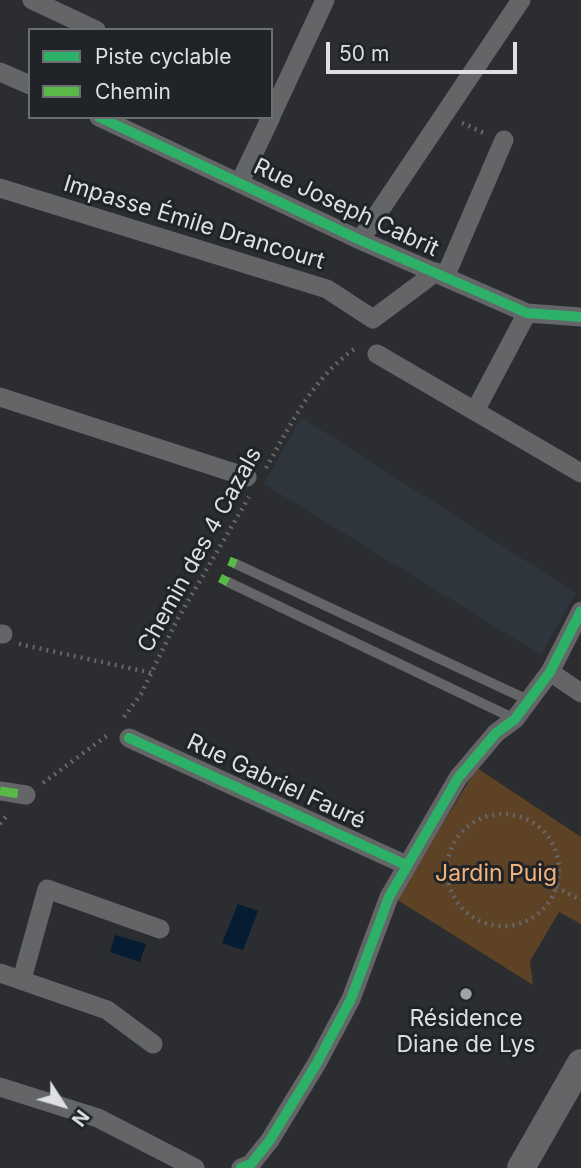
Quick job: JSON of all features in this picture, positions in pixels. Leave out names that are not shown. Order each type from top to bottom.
[{"type":"main road","points":[[543,1160],[577,1071]]},
{"type":"main road","points":[[521,1168],[577,1071]]},
{"type":"street","points":[[32,0],[92,28]]},
{"type":"street","points":[[273,112],[325,0]]},
{"type":"street","points":[[359,240],[521,0]]},
{"type":"street","points":[[0,72],[28,84]]},
{"type":"street","name":"Rue Joseph Cabrit","points":[[103,119],[359,240],[527,313],[581,317]]},
{"type":"street","points":[[240,182],[270,119]]},
{"type":"street","points":[[440,274],[503,141]]},
{"type":"street","name":"Impasse Émile Drancourt","points":[[0,188],[327,289],[373,319],[440,274]]},
{"type":"street","points":[[475,411],[527,313]]},
{"type":"street","points":[[370,348],[581,473]]},
{"type":"street","points":[[0,397],[255,479]]},
{"type":"street","points":[[241,1168],[251,1164],[270,1140],[317,1063],[351,999],[389,897],[458,778],[496,733],[514,719],[550,672],[581,611]]},
{"type":"street","points":[[550,672],[581,693]]},
{"type":"street","name":"Rue Gabriel Fauré","points":[[120,731],[406,865]]},
{"type":"street","points":[[0,791],[26,796]]},
{"type":"street","points":[[22,979],[47,889],[160,929]]},
{"type":"street","points":[[0,973],[107,1010],[153,1044]]},
{"type":"street","points":[[0,1087],[98,1118],[195,1168]]},
{"type":"lane","points":[[236,564],[528,699]]},
{"type":"lane","points":[[228,582],[514,719]]},
{"type":"path","points":[[445,114],[503,141]]},
{"type":"path","points":[[2,634],[3,640],[152,673]]},
{"type":"path","points":[[505,813],[522,817],[537,825],[549,837],[557,853],[559,870],[556,887],[548,903],[527,919],[502,926],[484,923],[468,914],[456,901],[447,876],[450,850],[465,829],[487,816],[505,813]]},
{"type":"path","points":[[556,887],[581,900]]},
{"type":"shaded area","points":[[301,417],[576,593],[541,655],[264,484]]},
{"type":"green space","name":"Jardin Puig","points":[[477,768],[581,837],[581,924],[559,912],[530,961],[533,985],[396,899]]},
{"type":"water","points":[[238,904],[258,911],[243,950],[222,943]]},
{"type":"water","points":[[115,935],[146,944],[140,962],[110,952]]},
{"type":"marked path","points":[[229,561],[236,564]]},
{"type":"marked path","points":[[220,578],[228,582]]},
{"type":"marked path","points":[[0,791],[26,795]]},
{"type":"cycle path","points":[[103,119],[360,240],[527,313],[581,317]]},
{"type":"cycle path","points":[[241,1168],[251,1164],[270,1140],[317,1063],[351,999],[389,897],[458,778],[496,733],[515,719],[550,672],[581,611]]},
{"type":"cycle path","points":[[129,738],[406,865]]},
{"type":"place","name":"Résidence Diane de Lys","points":[[466,994]]}]
